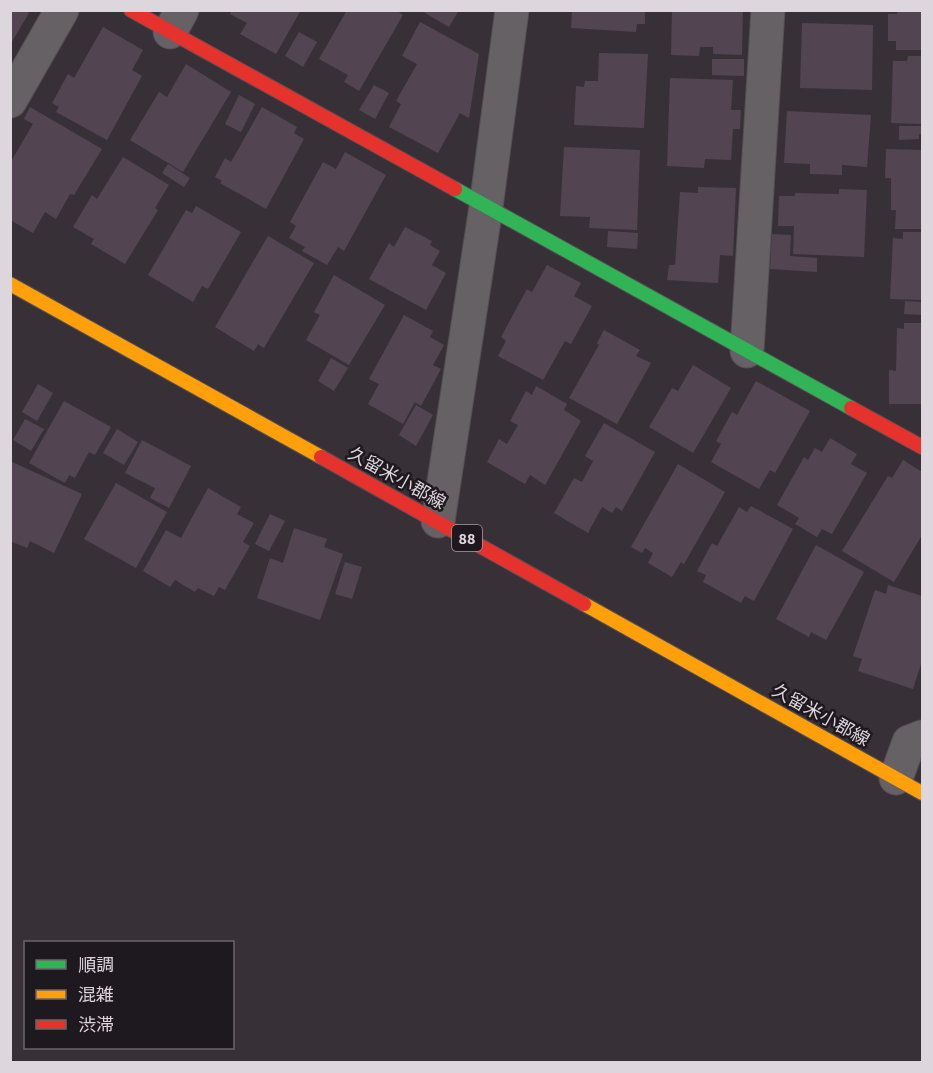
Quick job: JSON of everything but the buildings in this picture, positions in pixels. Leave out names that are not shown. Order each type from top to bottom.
[{"type":"main road","points":[[131,10],[176,21],[486,207],[922,447]]},
{"type":"main road","name":"久留米小郡線","points":[[10,284],[909,785]]},
{"type":"street","points":[[10,101],[63,10]]},
{"type":"street","points":[[438,521],[486,207],[512,10]]},
{"type":"street","points":[[747,351],[768,10]]},
{"type":"street","points":[[909,785],[909,742],[922,737]]},
{"type":"traffic: fast","points":[[455,189],[851,408]]},
{"type":"traffic: slow","points":[[10,284],[321,457]]},
{"type":"traffic: slow","points":[[584,604],[922,793]]},
{"type":"traffic: jam","points":[[131,10],[455,189]]},
{"type":"traffic: jam","points":[[851,408],[922,447]]},
{"type":"traffic: jam","points":[[321,457],[584,604]]}]
